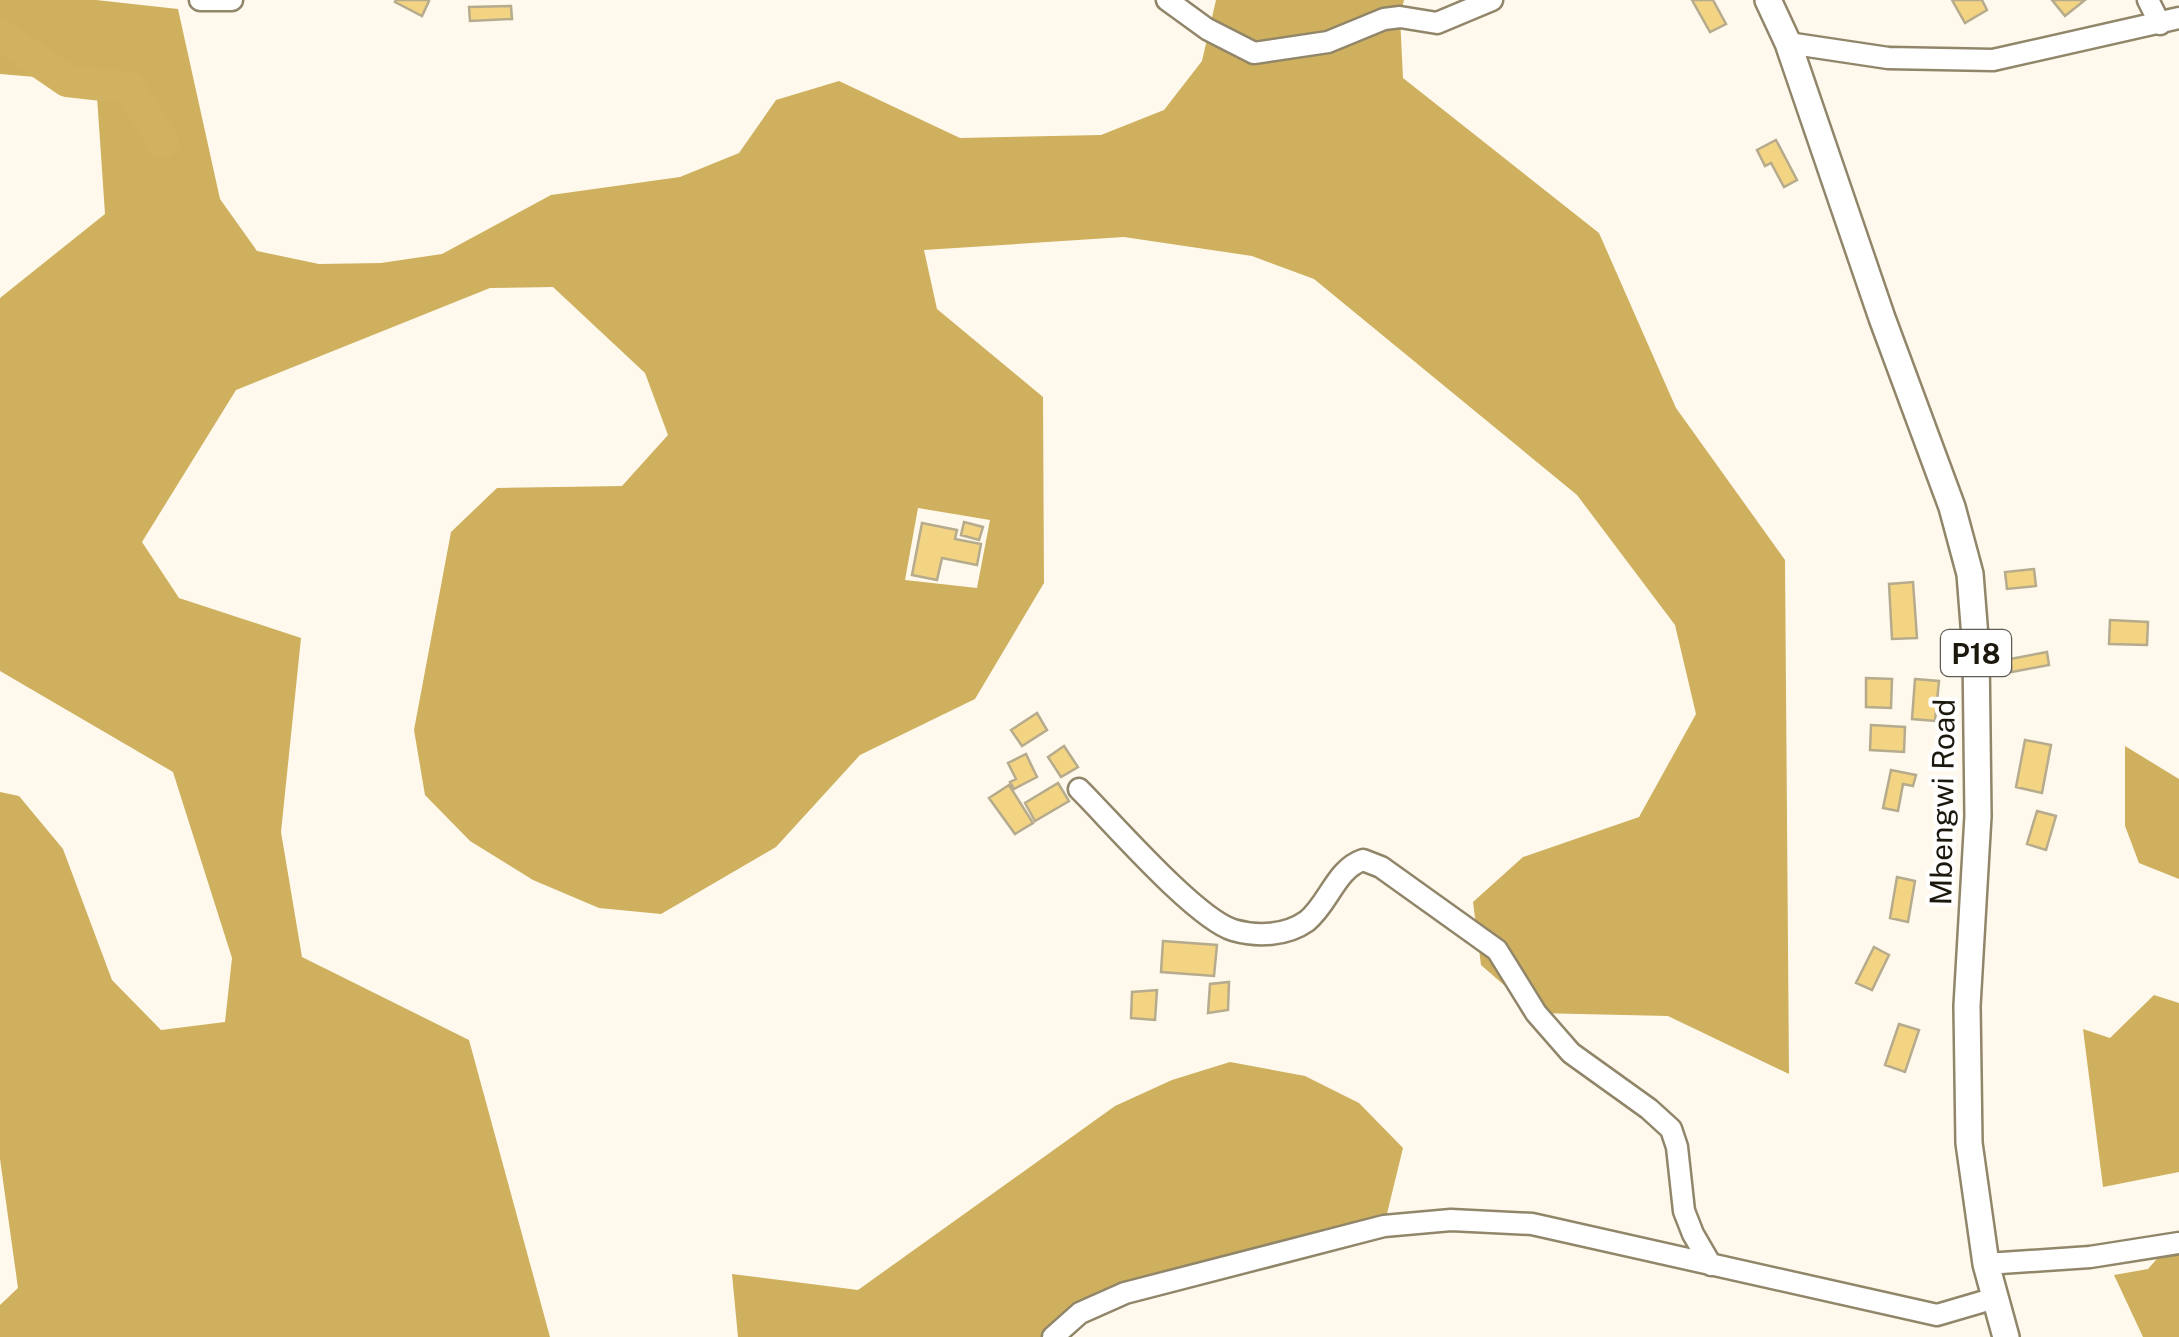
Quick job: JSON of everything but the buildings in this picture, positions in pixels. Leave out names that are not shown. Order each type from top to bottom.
[{"type":"main road","name":"Mbengwi Road","points":[[1768,0],[1788,44],[1952,507],[1970,574],[1976,650],[1978,816],[1967,1006],[1969,1143],[1986,1264],[2006,1337]]},
{"type":"street","points":[[200,0],[232,0]]},
{"type":"street","points":[[1167,0],[1207,29],[1254,53],[1328,42],[1384,19],[1400,17],[1437,23],[1492,0]]},
{"type":"street","points":[[2148,0],[2170,21]]},
{"type":"street","points":[[1788,44],[1888,58],[1993,60],[2170,21]]},
{"type":"street","points":[[1079,789],[1193,904],[1231,929],[1276,936],[1307,920],[1351,864],[1363,860],[1381,867],[1497,950],[1536,1013],[1570,1053],[1671,1129],[1677,1147],[1684,1211],[1711,1266]]},
{"type":"street","points":[[1054,1337],[1080,1313],[1125,1294],[1384,1226],[1452,1220],[1532,1224],[1937,1315],[1996,1298]]},
{"type":"street","points":[[1986,1264],[2090,1257],[2179,1243]]},
{"type":"shaded area","points":[[0,0],[96,0],[178,9],[220,199],[257,251],[319,264],[381,263],[442,254],[551,195],[680,177],[739,153],[776,100],[839,81],[960,138],[1101,135],[1164,110],[1202,61],[1216,0],[1404,0],[1400,17],[1403,78],[1599,233],[1676,408],[1785,560],[1789,1074],[1668,1016],[1536,1013],[1481,965],[1473,902],[1523,857],[1639,817],[1696,714],[1675,625],[1577,495],[1314,279],[1252,256],[1124,237],[924,250],[937,309],[1043,397],[1044,583],[975,699],[860,755],[776,847],[661,914],[599,908],[533,880],[470,841],[425,795],[414,730],[451,532],[497,488],[622,486],[668,435],[645,373],[553,287],[490,288],[236,390],[142,542],[179,598],[301,638],[281,832],[302,957],[469,1040],[550,1337],[0,1337],[0,1305],[18,1288],[0,1159],[0,792],[19,796],[63,849],[112,980],[161,1030],[225,1022],[232,958],[173,772],[0,671],[0,298],[105,214],[96,82],[0,74]],"holes":[[[918,508],[990,520],[977,588],[905,580]]]},
{"type":"shaded area","points":[[2125,746],[2179,779],[2179,879],[2139,863],[2125,826]]},
{"type":"shaded area","points":[[2154,995],[2179,1003],[2179,1172],[2103,1187],[2083,1029],[2110,1038]]},
{"type":"shaded area","points":[[1230,1062],[1305,1076],[1359,1103],[1403,1148],[1384,1226],[1125,1293],[1053,1337],[738,1337],[732,1274],[858,1290],[1115,1106],[1172,1080]]},
{"type":"shaded area","points":[[2170,1244],[2179,1249],[2179,1337],[2143,1337],[2114,1275],[2148,1269]]},
{"type":"waterway","points":[[0,35],[67,81],[130,88],[163,142]]}]
